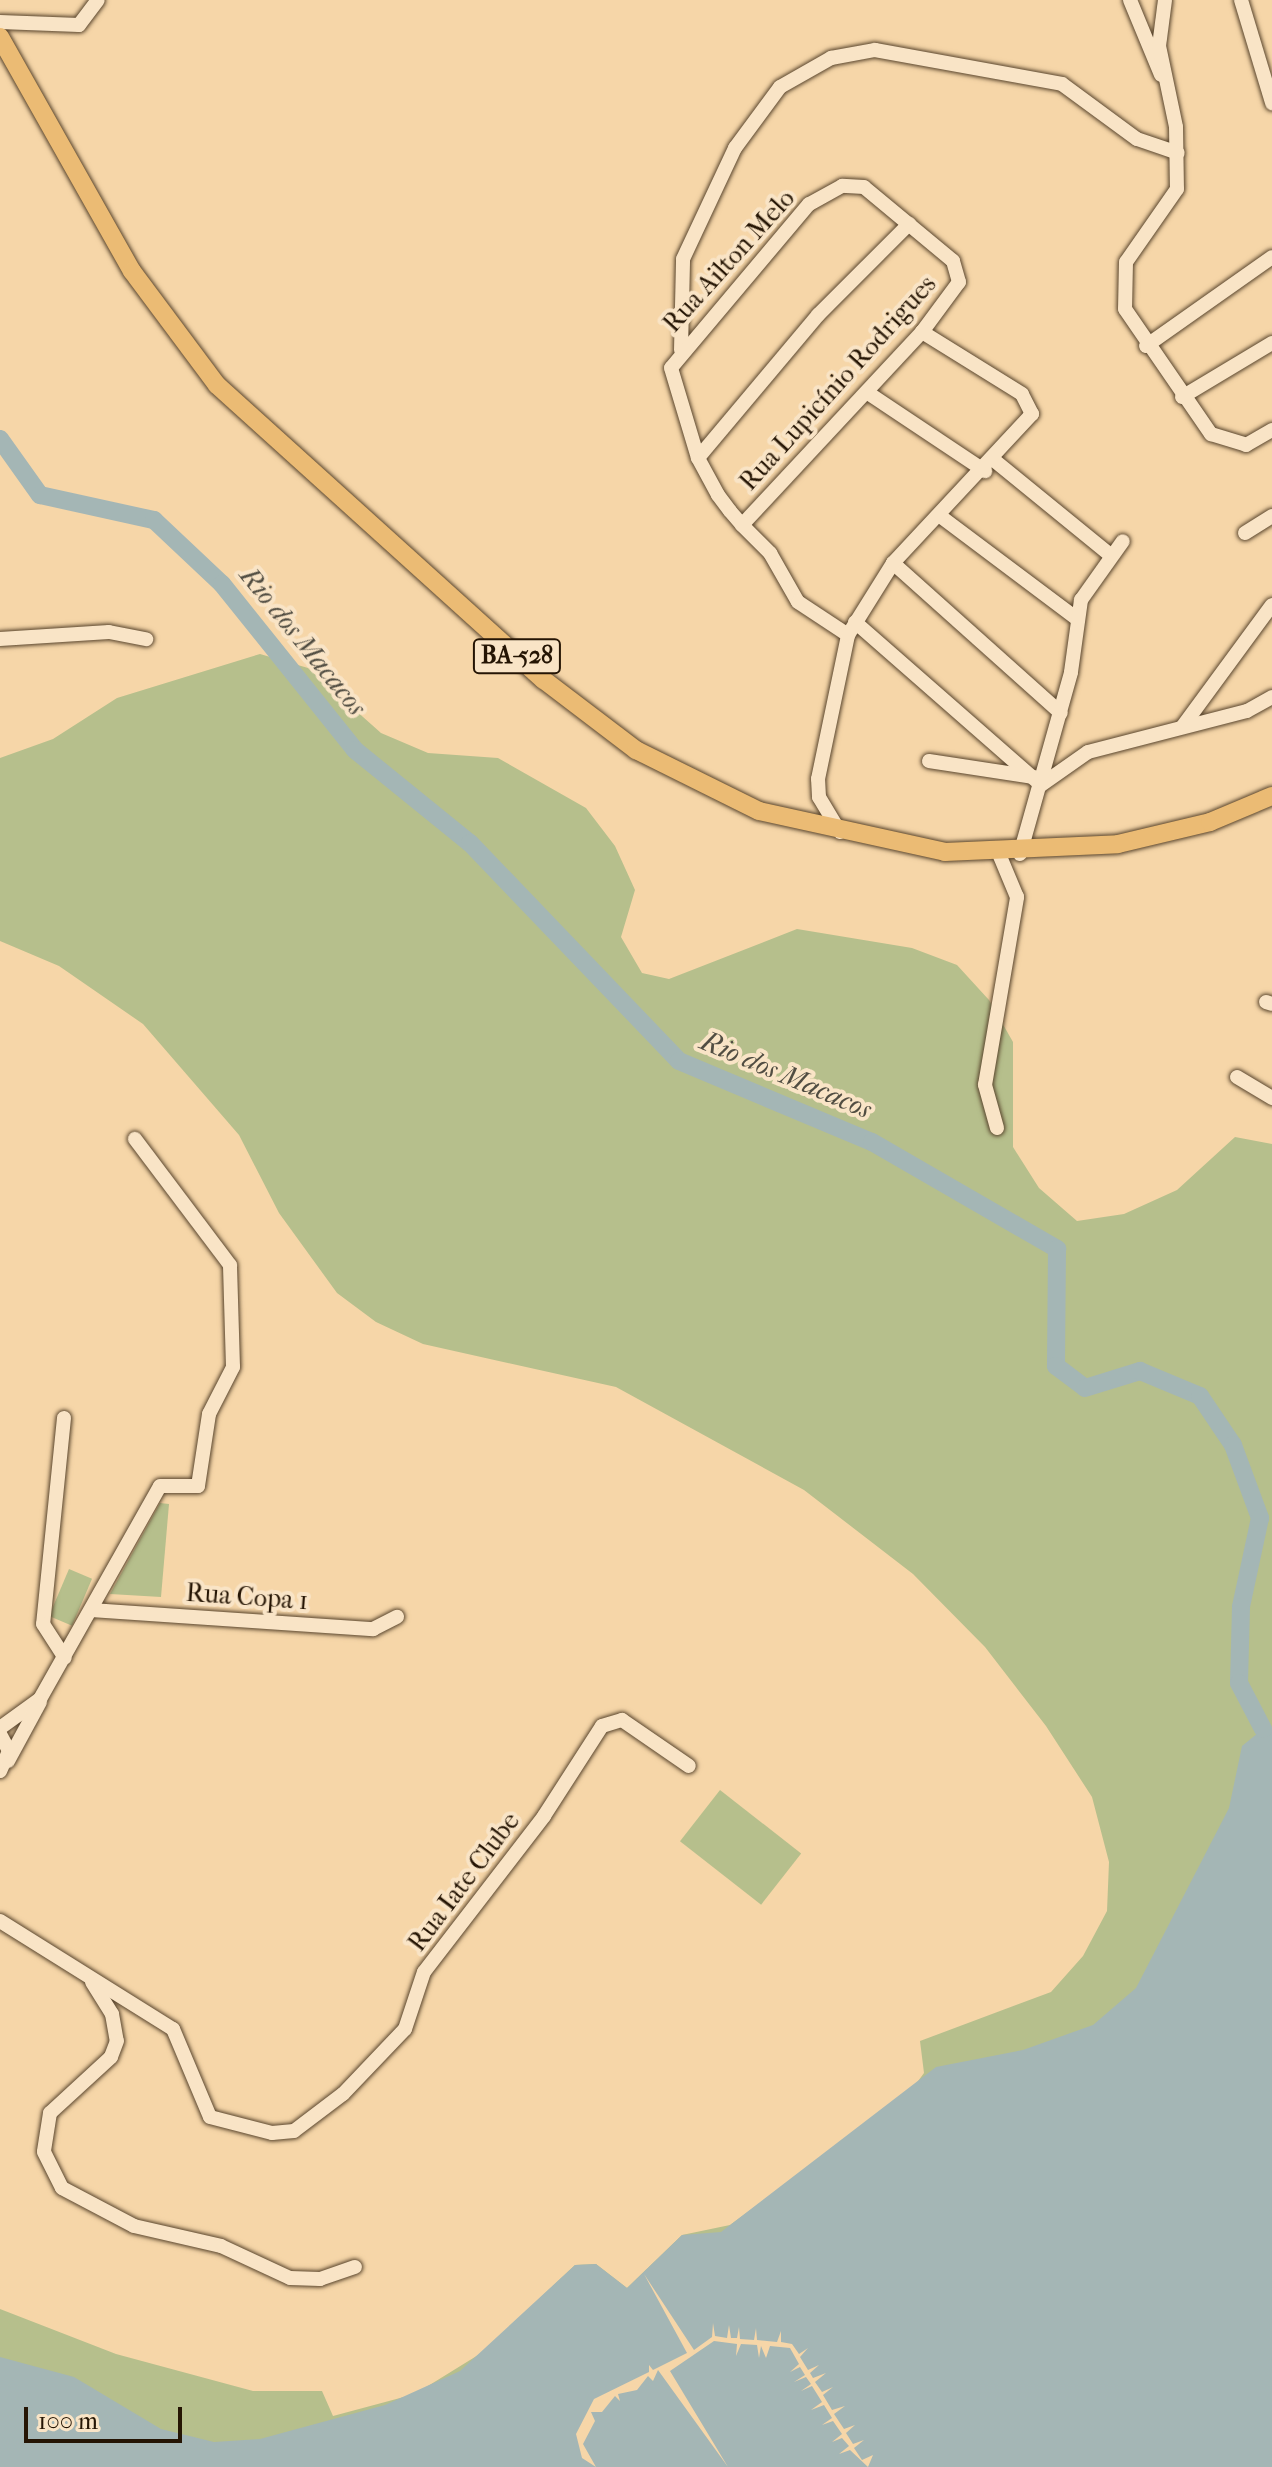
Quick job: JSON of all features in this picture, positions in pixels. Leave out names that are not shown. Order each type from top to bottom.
[{"type":"main road","name":"BA-528","points":[[0,37],[153,303],[241,408],[614,736],[734,801],[893,846],[1020,854],[1118,844],[1210,822],[1272,796]]},
{"type":"street","points":[[0,22],[71,27],[85,22],[98,0]]},
{"type":"street","points":[[1130,0],[1147,56],[1161,75]]},
{"type":"street","points":[[1165,0],[1161,75],[1178,153],[1173,202],[1131,251],[1123,281],[1125,309],[1146,346],[1182,397],[1220,440],[1246,445],[1272,430]]},
{"type":"street","points":[[1241,0],[1272,103]]},
{"type":"street","points":[[681,350],[683,259],[735,148],[780,87],[831,58],[875,50],[1062,84],[1137,139],[1178,153]]},
{"type":"street","name":"Rua Ailton Melo","points":[[959,269],[864,187],[825,193],[681,350],[671,380],[698,458],[742,525],[809,613],[852,629],[1038,781]]},
{"type":"street","points":[[698,458],[818,315],[909,224]]},
{"type":"street","points":[[1146,346],[1272,257]]},
{"type":"street","name":"Rua Lupicínio Rodrigues","points":[[742,525],[922,332],[956,288],[959,269]]},
{"type":"street","points":[[841,833],[819,797],[818,779],[852,629],[893,563],[1031,421],[1031,407],[922,332]]},
{"type":"street","points":[[1182,397],[1272,343]]},
{"type":"street","points":[[868,393],[990,466],[1108,553]]},
{"type":"street","points":[[940,516],[1077,619]]},
{"type":"street","points":[[1245,533],[1272,516]]},
{"type":"street","points":[[1020,854],[1038,781],[1061,713],[1077,619],[1108,553],[1123,541]]},
{"type":"street","points":[[893,563],[1061,713]]},
{"type":"street","points":[[1183,726],[1272,605]]},
{"type":"street","points":[[0,639],[109,632],[146,639]]},
{"type":"street","points":[[929,761],[1038,781],[1088,752],[1272,697]]},
{"type":"street","points":[[997,1128],[985,1085],[1017,897],[999,854]]},
{"type":"street","points":[[1237,1077],[1272,1098]]},
{"type":"street","points":[[3,1769],[33,1726],[40,1699],[160,1486],[198,1486],[209,1414],[233,1367],[232,1272],[135,1139]]},
{"type":"street","points":[[64,1418],[43,1624],[65,1658]]},
{"type":"street","name":"Rua Copa 1","points":[[91,1610],[373,1629],[397,1617]]},
{"type":"street","points":[[0,1728],[40,1699]]},
{"type":"street","name":"Rua Iate Clube","points":[[0,1921],[173,2029],[210,2117],[272,2133],[294,2131],[343,2094],[405,2029],[424,1972],[544,1816],[602,1726],[622,1720],[689,1766]]},
{"type":"street","points":[[0,1734],[3,1769]]},
{"type":"street","points":[[90,1979],[112,2014],[117,2041],[111,2057],[55,2105],[47,2121],[44,2152],[62,2188],[134,2226],[221,2246],[290,2278],[320,2279],[355,2267]]},
{"type":"green space","points":[[260,654],[308,668],[381,733],[428,753],[498,758],[586,808],[615,846],[635,890],[621,937],[642,973],[669,979],[797,929],[912,948],[957,965],[989,1000],[1013,1042],[1013,1147],[1039,1188],[1077,1221],[1124,1214],[1177,1190],[1235,1137],[1272,1144],[1272,1883],[1151,2001],[514,2357],[230,2467],[0,2412],[0,2309],[116,2354],[253,2391],[322,2391],[333,2416],[415,2394],[483,2352],[575,2265],[596,2264],[627,2288],[682,2235],[730,2225],[910,2092],[924,2073],[920,2041],[1051,1992],[1083,1956],[1107,1911],[1109,1862],[1092,1797],[1046,1726],[985,1647],[913,1574],[804,1490],[616,1387],[423,1344],[376,1322],[337,1293],[279,1213],[239,1135],[143,1024],[59,966],[0,941],[0,758],[53,739],[117,698]]},
{"type":"green space","points":[[160,1503],[169,1504],[161,1597],[110,1594]]},
{"type":"green space","points":[[69,1569],[92,1579],[72,1626],[49,1616]]},
{"type":"green space","points":[[720,1790],[801,1853],[761,1905],[680,1841]]},
{"type":"shaded area","points":[[1263,1729],[1272,1729],[1272,2467],[0,2467],[0,2357],[74,2377],[161,2429],[214,2442],[260,2439],[385,2405],[460,2371],[575,2265],[596,2264],[627,2288],[682,2235],[721,2232],[936,2067],[1023,2050],[1093,2025],[1136,1988],[1229,1808],[1242,1746]]},
{"type":"pier","points":[[644,2274],[694,2350],[712,2337],[713,2323],[715,2336],[727,2338],[729,2325],[731,2338],[737,2338],[739,2327],[740,2339],[754,2340],[756,2328],[757,2340],[777,2342],[781,2331],[781,2342],[792,2344],[799,2354],[808,2348],[800,2357],[808,2370],[819,2365],[810,2373],[813,2378],[826,2373],[815,2382],[822,2392],[833,2387],[823,2395],[832,2410],[845,2406],[834,2414],[844,2429],[855,2425],[846,2433],[853,2444],[864,2440],[854,2448],[862,2460],[873,2455],[868,2467],[850,2450],[839,2454],[849,2446],[842,2438],[832,2442],[842,2434],[833,2421],[822,2425],[832,2418],[824,2405],[811,2410],[822,2402],[812,2386],[801,2391],[811,2384],[806,2377],[794,2382],[805,2375],[800,2367],[790,2372],[799,2364],[790,2348],[770,2346],[766,2358],[761,2346],[759,2358],[757,2345],[741,2344],[736,2356],[737,2344],[714,2341],[670,2371],[728,2467],[658,2370],[653,2381],[648,2376],[637,2390],[618,2394],[620,2401],[615,2396],[602,2412],[591,2412],[595,2421],[583,2444],[596,2467],[582,2458],[576,2434],[594,2399],[649,2372],[649,2365],[653,2370],[687,2353]]},
{"type":"waterway","name":"Rio dos Macacos","points":[[0,439],[40,495],[154,520],[222,584],[355,750],[470,843],[679,1061],[872,1142],[1057,1249],[1056,1366],[1085,1388],[1140,1371],[1200,1396],[1233,1445],[1260,1518],[1241,1607],[1239,1683],[1263,1729]]}]
